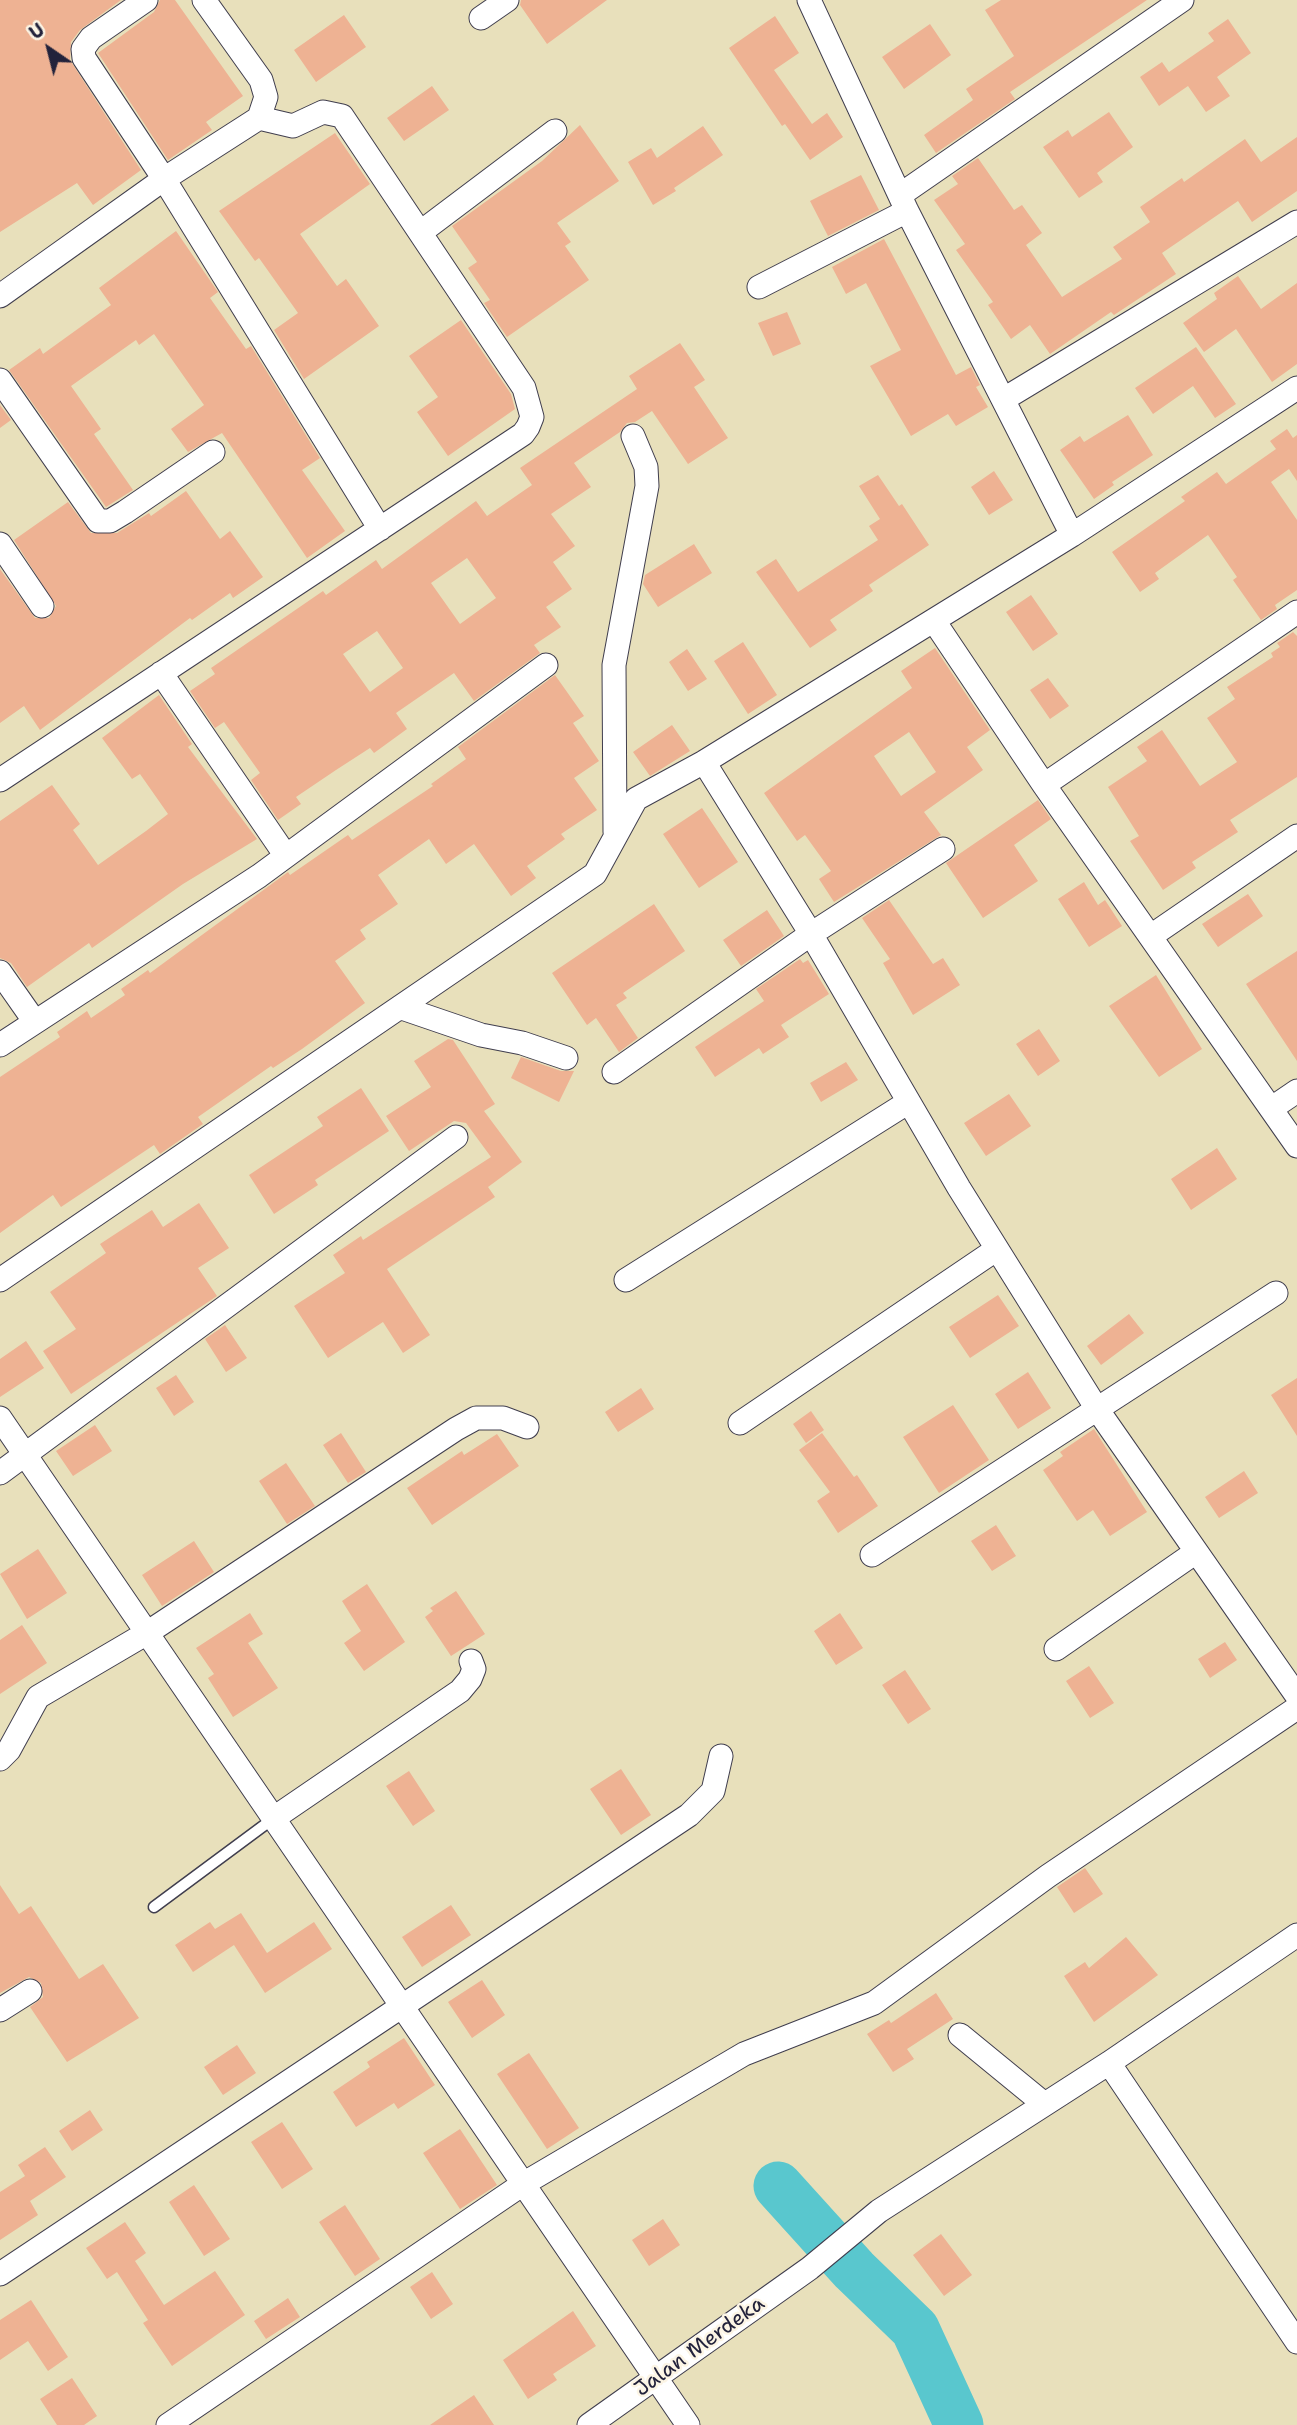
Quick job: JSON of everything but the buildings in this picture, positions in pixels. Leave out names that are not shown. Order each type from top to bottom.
[{"type":"street","points":[[146,0],[91,38],[83,49],[87,64],[164,180],[380,529]]},
{"type":"street","points":[[0,296],[164,180],[259,118],[266,97],[261,80],[204,0]]},
{"type":"street","points":[[481,18],[507,0]]},
{"type":"street","points":[[809,0],[904,203],[1072,535]]},
{"type":"street","points":[[759,287],[904,203],[1182,0]]},
{"type":"street","points":[[0,779],[523,434],[532,417],[524,388],[342,116],[323,112],[293,126],[259,118]]},
{"type":"street","points":[[421,232],[555,131]]},
{"type":"street","points":[[1004,399],[1297,222]]},
{"type":"street","points":[[0,380],[98,521],[110,521],[213,452]]},
{"type":"street","points":[[0,1280],[595,874],[636,799],[704,762],[1072,535],[1297,387]]},
{"type":"street","points":[[615,835],[614,665],[647,486],[646,467],[633,436]]},
{"type":"street","points":[[0,544],[42,606]]},
{"type":"street","points":[[1044,785],[1297,612]]},
{"type":"street","points":[[934,621],[1044,785],[1297,1146]]},
{"type":"street","points":[[0,1045],[286,856],[546,665]]},
{"type":"street","points":[[161,673],[286,856]]},
{"type":"street","points":[[704,762],[811,934],[907,1103],[1097,1409],[1297,1696]]},
{"type":"street","points":[[1151,936],[1297,836]]},
{"type":"street","points":[[614,1072],[811,934],[943,849]]},
{"type":"street","points":[[0,972],[35,1022]]},
{"type":"street","points":[[402,1008],[481,1035],[522,1043],[566,1058]]},
{"type":"street","points":[[1272,1108],[1297,1091]]},
{"type":"street","points":[[626,1280],[907,1103]]},
{"type":"street","points":[[0,1473],[456,1138]]},
{"type":"street","points":[[740,1423],[997,1249]]},
{"type":"street","points":[[872,1555],[1276,1293]]},
{"type":"street","points":[[0,1418],[688,2425]]},
{"type":"street","points":[[0,1759],[9,1751],[38,1697],[147,1633],[456,1429],[476,1418],[503,1418],[527,1427]]},
{"type":"street","points":[[1056,1649],[1196,1552]]},
{"type":"street","points":[[274,1818],[460,1691],[474,1669],[471,1661]]},
{"type":"street","points":[[168,2425],[523,2184],[744,2054],[854,2013],[903,1984],[1048,1876],[1297,1708]]},
{"type":"street","points":[[0,2274],[696,1810],[713,1791],[721,1756]]},
{"type":"street","name":"Jalan Merdeka","points":[[589,2425],[810,2268],[879,2211],[1109,2063],[1297,1934]]},
{"type":"street","points":[[0,2010],[30,1991]]},
{"type":"street","points":[[960,2035],[1043,2103]]},
{"type":"street","points":[[1109,2063],[1297,2342]]},
{"type":"lane","points":[[153,1907],[274,1818]]},
{"type":"waterway","points":[[778,2186],[854,2270],[915,2329],[959,2425]]}]
